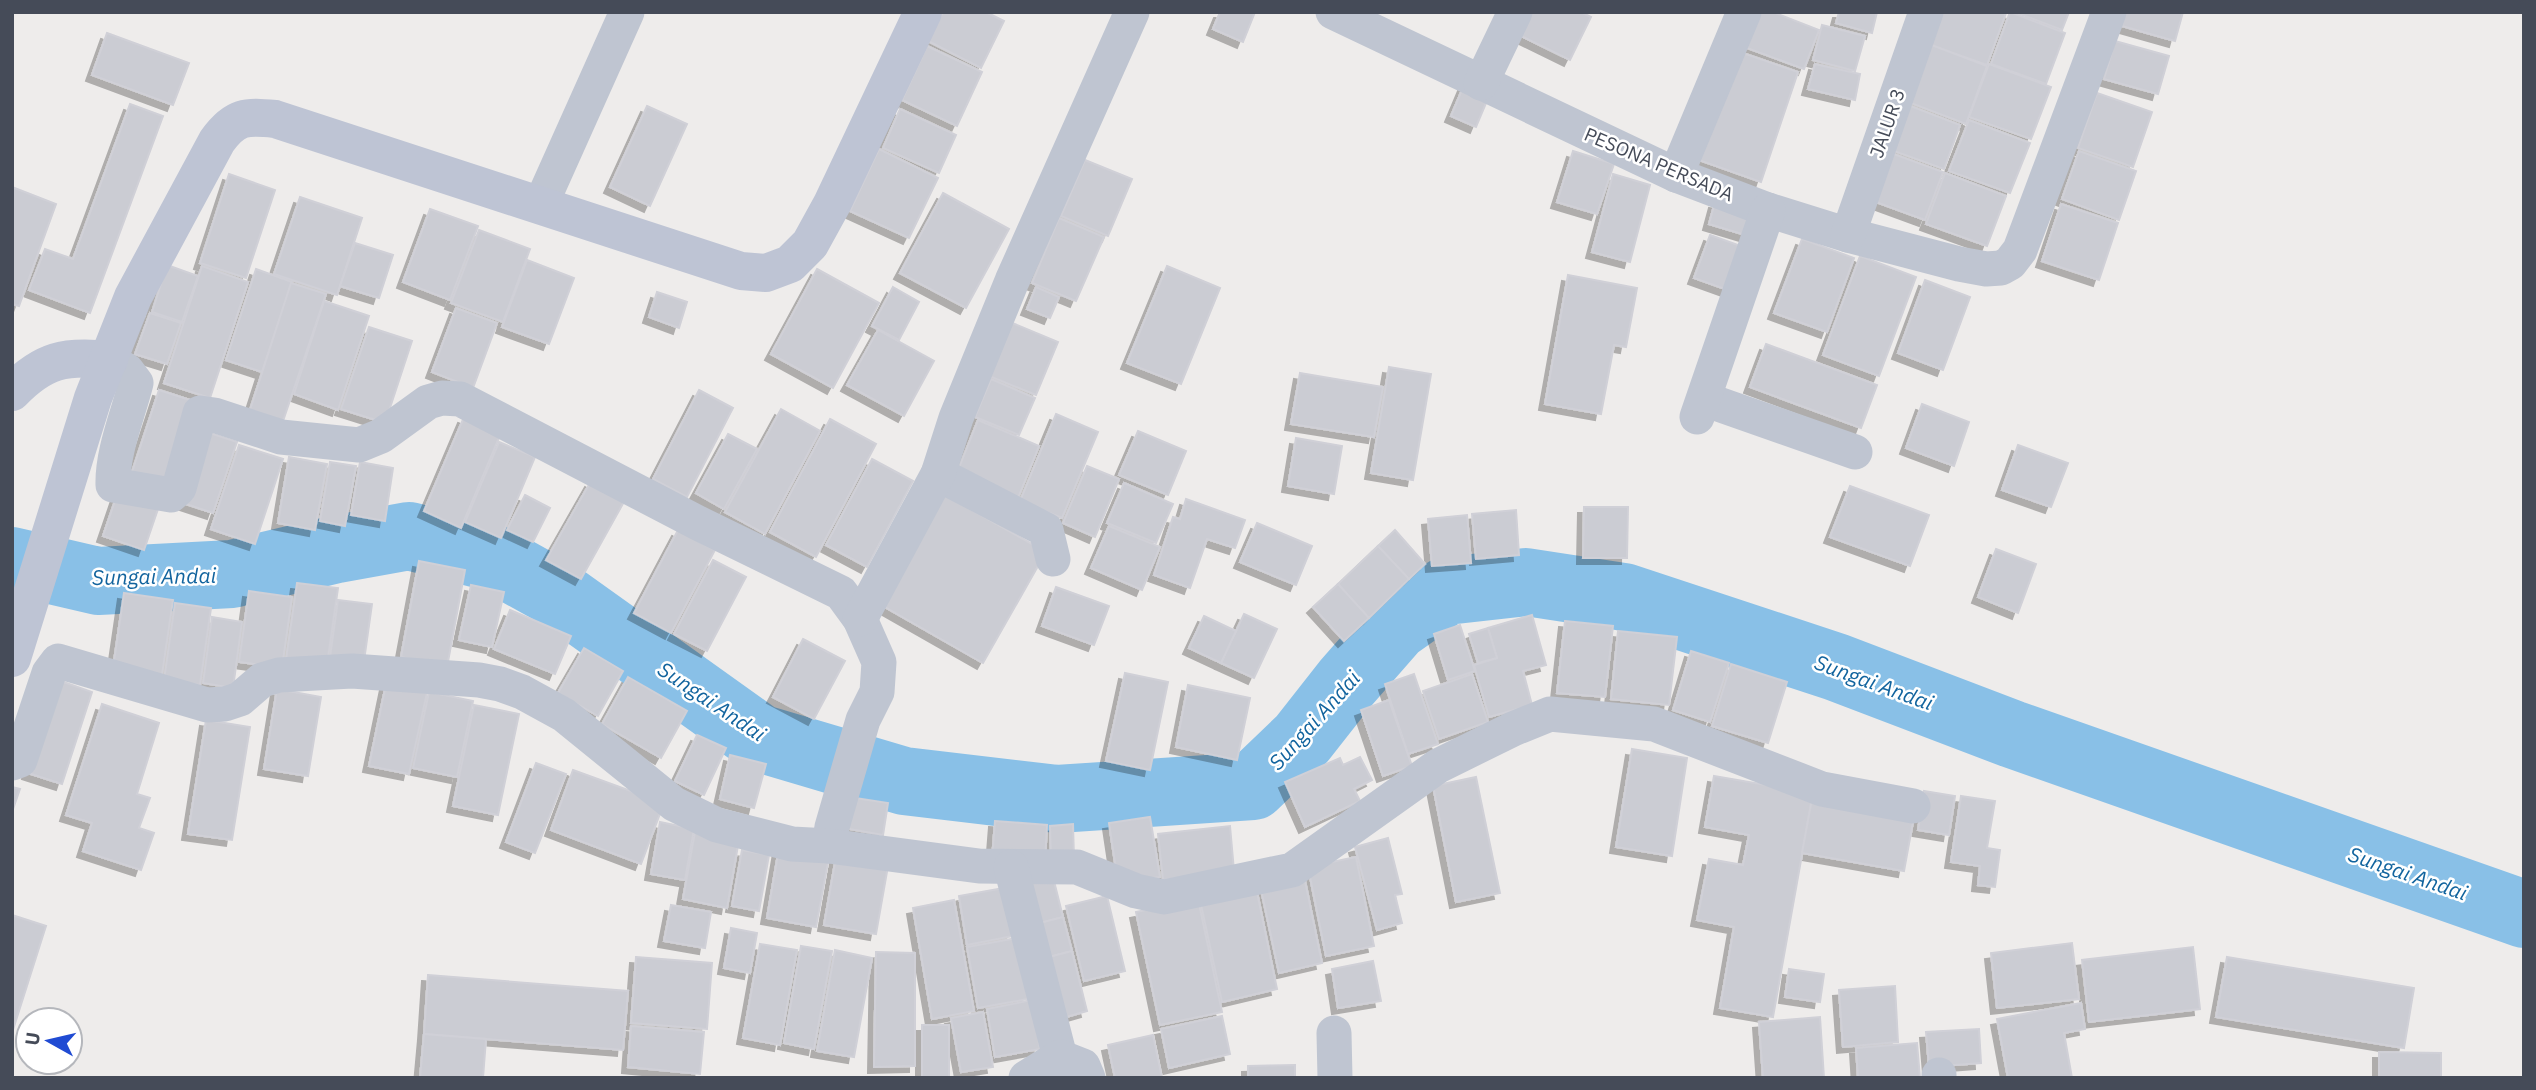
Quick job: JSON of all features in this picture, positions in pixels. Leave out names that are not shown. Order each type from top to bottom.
[{"type":"street","points":[[541,204],[627,12]]},
{"type":"street","points":[[12,658],[93,398],[133,297],[226,128],[239,119],[275,119],[741,271],[766,273],[790,264],[810,244],[832,204],[923,12]]},
{"type":"street","points":[[860,619],[938,474],[956,418],[1012,281],[1132,12]]},
{"type":"street","name":"PESONA PERSADA","points":[[1333,12],[1676,175],[1768,210],[1848,235],[1986,269],[2001,268],[2010,263],[2025,238],[2109,12]]},
{"type":"street","points":[[1481,83],[1515,12]]},
{"type":"street","points":[[1676,175],[1744,12]]},
{"type":"street","name":"JALUR 3","points":[[1848,235],[1926,12]]},
{"type":"street","points":[[1768,210],[1701,408],[1855,452]]},
{"type":"street","points":[[12,392],[44,365],[80,356],[109,360],[127,371],[136,383],[117,446],[113,485],[171,495],[179,488],[200,413],[281,437],[359,445],[381,436],[428,402],[442,398],[460,399],[686,517],[841,593],[860,619],[879,662],[877,692],[863,720],[831,836]]},
{"type":"street","points":[[938,474],[1046,530],[1053,559]]},
{"type":"street","points":[[12,763],[20,760],[49,673],[58,661],[207,705],[225,705],[240,699],[262,680],[279,675],[352,671],[479,680],[522,692],[564,715],[674,804],[717,825],[792,844],[831,836],[979,866],[1077,867],[1136,891],[1164,897],[1292,870],[1438,766],[1550,714],[1654,724],[1822,789],[1913,806]]},
{"type":"street","points":[[1010,867],[1060,1057]]},
{"type":"street","points":[[1334,1033],[1335,1078]]},
{"type":"street","points":[[1026,1078],[1060,1057],[1083,1066],[1088,1078]]},
{"type":"building","points":[[943,12],[986,12],[1004,21],[981,68],[928,41]]},
{"type":"building","points":[[1220,12],[1255,12],[1243,42],[1213,29]]},
{"type":"building","points":[[1522,12],[1581,12],[1591,17],[1570,60],[1513,32]]},
{"type":"building","points":[[1760,12],[1773,12],[1819,30],[1804,69],[1747,48]]},
{"type":"building","points":[[1839,12],[1877,12],[1872,33],[1836,23]]},
{"type":"building","points":[[1942,12],[2006,13],[1987,65],[1930,45]]},
{"type":"building","points":[[2010,12],[2065,33],[2046,84],[1991,64]]},
{"type":"building","points":[[2015,12],[2069,12],[2062,30]]},
{"type":"building","points":[[2126,12],[2183,12],[2175,41],[2122,26]]},
{"type":"building","points":[[1822,25],[1865,36],[1855,71],[1813,60]]},
{"type":"building","points":[[107,33],[189,63],[173,105],[92,75]]},
{"type":"building","points":[[2115,41],[2169,56],[2158,94],[2104,79]]},
{"type":"building","points":[[1929,44],[1987,66],[1966,124],[1908,102]]},
{"type":"building","points":[[927,46],[982,72],[957,126],[902,100]]},
{"type":"building","points":[[1734,50],[1798,72],[1761,182],[1696,159]]},
{"type":"building","points":[[1815,64],[1860,74],[1855,100],[1808,89]]},
{"type":"building","points":[[1989,64],[2051,87],[2031,139],[1969,117]]},
{"type":"building","points":[[1464,85],[1489,96],[1476,127],[1451,116]]},
{"type":"building","points":[[2097,93],[2152,112],[2133,167],[2078,148]]},
{"type":"building","points":[[130,104],[163,116],[90,313],[29,290],[45,249],[73,259]]},
{"type":"building","points":[[1908,105],[1960,125],[1944,169],[1891,150]]},
{"type":"building","points":[[647,106],[687,124],[650,206],[610,187]]},
{"type":"building","points":[[900,109],[956,135],[939,173],[883,148]]},
{"type":"building","points":[[1969,120],[2030,143],[2010,193],[1949,171]]},
{"type":"building","points":[[879,149],[938,178],[909,238],[850,211]]},
{"type":"building","points":[[1573,151],[1614,164],[1597,214],[1557,202]]},
{"type":"building","points":[[2079,151],[2136,171],[2119,220],[2062,199]]},
{"type":"building","points":[[1891,153],[1943,172],[1925,220],[1873,201]]},
{"type":"building","points":[[1085,160],[1132,179],[1108,236],[1061,216]]},
{"type":"building","points":[[1945,173],[2006,196],[1987,246],[1926,224]]},
{"type":"building","points":[[229,174],[275,190],[246,278],[200,263]]},
{"type":"building","points":[[1613,174],[1650,185],[1630,262],[1592,252]]},
{"type":"building","points":[[12,187],[56,204],[19,306],[12,304]]},
{"type":"building","points":[[943,193],[1009,229],[966,308],[900,273]]},
{"type":"building","points":[[300,197],[362,218],[337,295],[274,274]]},
{"type":"building","points":[[1715,202],[1760,211],[1752,237],[1709,224]]},
{"type":"building","points":[[2061,204],[2118,223],[2099,280],[2042,261]]},
{"type":"building","points":[[430,209],[478,226],[450,300],[403,282]]},
{"type":"building","points":[[1059,218],[1104,237],[1076,301],[1032,283]]},
{"type":"building","points":[[479,230],[530,249],[503,322],[451,303]]},
{"type":"building","points":[[1710,235],[1752,250],[1736,293],[1694,278]]},
{"type":"building","points":[[1802,239],[1854,258],[1827,332],[1774,313]]},
{"type":"building","points":[[355,243],[393,255],[379,298],[340,286]]},
{"type":"building","points":[[1860,256],[1916,277],[1879,376],[1823,355]]},
{"type":"building","points":[[527,260],[574,278],[549,344],[502,327]]},
{"type":"building","points":[[167,265],[198,276],[182,322],[152,312]]},
{"type":"building","points":[[202,266],[248,282],[210,398],[164,383]]},
{"type":"building","points":[[1167,266],[1220,288],[1181,384],[1127,363]]},
{"type":"building","points":[[256,269],[292,282],[262,372],[226,360]]},
{"type":"building","points":[[817,269],[879,303],[833,388],[771,354]]},
{"type":"building","points":[[1568,275],[1637,288],[1626,347],[1614,345],[1601,414],[1545,404]]},
{"type":"building","points":[[1925,280],[1970,297],[1943,370],[1898,353]]},
{"type":"building","points":[[291,283],[326,294],[281,427],[248,416]]},
{"type":"building","points":[[893,287],[919,302],[899,340],[872,326]]},
{"type":"building","points":[[1036,287],[1059,297],[1050,318],[1027,309]]},
{"type":"building","points":[[657,292],[687,302],[679,328],[649,317]]},
{"type":"building","points":[[324,301],[369,316],[338,410],[294,394]]},
{"type":"building","points":[[456,308],[497,323],[473,388],[432,372]]},
{"type":"building","points":[[150,313],[181,323],[167,364],[135,354]]},
{"type":"building","points":[[1010,322],[1058,342],[1036,395],[989,376]]},
{"type":"building","points":[[369,327],[412,341],[385,423],[341,409]]},
{"type":"building","points":[[878,330],[934,361],[904,416],[847,385]]},
{"type":"building","points":[[1766,344],[1877,385],[1861,428],[1750,387]]},
{"type":"building","points":[[1389,367],[1431,374],[1413,480],[1371,473]]},
{"type":"building","points":[[1300,373],[1383,387],[1374,437],[1291,424]]},
{"type":"building","points":[[991,379],[1035,398],[1019,435],[975,417]]},
{"type":"building","points":[[159,390],[199,403],[172,486],[132,472]]},
{"type":"building","points":[[699,390],[733,408],[687,497],[653,479]]},
{"type":"building","points":[[1922,404],[1969,422],[1954,466],[1906,448]]},
{"type":"building","points":[[781,409],[820,431],[765,534],[725,512]]},
{"type":"building","points":[[1056,414],[1098,432],[1062,518],[1020,501]]},
{"type":"building","points":[[464,417],[501,433],[461,528],[424,511]]},
{"type":"building","points":[[830,419],[876,444],[816,557],[770,532]]},
{"type":"building","points":[[978,420],[1039,446],[1018,498],[957,473]]},
{"type":"building","points":[[204,431],[237,442],[213,513],[180,502]]},
{"type":"building","points":[[1138,431],[1186,451],[1168,495],[1119,475]]},
{"type":"building","points":[[728,434],[757,449],[724,509],[696,493]]},
{"type":"building","points":[[1296,438],[1342,446],[1334,494],[1288,486]]},
{"type":"building","points":[[499,442],[535,457],[501,538],[465,522]]},
{"type":"building","points":[[239,445],[283,459],[255,544],[211,529]]},
{"type":"building","points":[[2018,445],[2068,463],[2051,507],[2002,490]]},
{"type":"building","points":[[289,457],[327,464],[315,530],[278,523]]},
{"type":"building","points":[[872,459],[913,481],[867,567],[826,545]]},
{"type":"building","points":[[330,462],[356,466],[345,526],[320,521]]},
{"type":"building","points":[[360,462],[393,468],[385,521],[351,515]]},
{"type":"building","points":[[1087,466],[1119,479],[1095,537],[1063,523]]},
{"type":"building","points":[[591,481],[625,500],[581,579],[546,560]]},
{"type":"building","points":[[1124,483],[1173,504],[1156,543],[1107,523]]},
{"type":"building","points":[[1850,486],[1929,515],[1910,566],[1830,537]]},
{"type":"building","points":[[118,492],[159,506],[144,550],[103,536]]},
{"type":"building","points":[[940,492],[1046,552],[983,663],[878,603]]},
{"type":"building","points":[[525,495],[550,508],[533,542],[507,530]]},
{"type":"building","points":[[1186,499],[1245,520],[1235,548],[1207,539],[1190,588],[1154,575],[1173,517],[1180,519]]},
{"type":"building","points":[[1584,507],[1628,507],[1627,558],[1583,558]]},
{"type":"building","points":[[1516,510],[1519,555],[1476,559],[1472,514]]},
{"type":"building","points":[[1467,515],[1471,563],[1432,566],[1428,519]]},
{"type":"building","points":[[1257,523],[1312,546],[1296,585],[1240,562]]},
{"type":"building","points":[[1109,526],[1160,547],[1142,590],[1091,568]]},
{"type":"building","points":[[678,530],[715,550],[671,633],[634,613]]},
{"type":"building","points":[[1395,530],[1425,564],[1409,579],[1378,546]]},
{"type":"building","points":[[1378,546],[1409,579],[1369,618],[1338,584]]},
{"type":"building","points":[[1996,549],[2036,564],[2018,613],[1978,597]]},
{"type":"building","points":[[713,560],[746,577],[707,651],[674,634]]},
{"type":"building","points":[[419,561],[465,570],[447,667],[401,657]]},
{"type":"building","points":[[297,583],[338,588],[327,665],[286,659]]},
{"type":"building","points":[[1338,584],[1369,618],[1344,641],[1313,607]]},
{"type":"building","points":[[471,585],[504,592],[492,647],[459,640]]},
{"type":"building","points":[[1056,587],[1109,606],[1094,645],[1042,626]]},
{"type":"building","points":[[249,591],[292,597],[282,668],[239,662]]},
{"type":"building","points":[[124,593],[173,600],[162,675],[113,668]]},
{"type":"building","points":[[338,600],[372,604],[364,661],[330,657]]},
{"type":"building","points":[[175,603],[211,608],[200,685],[164,680]]},
{"type":"building","points":[[510,610],[571,636],[555,674],[494,649]]},
{"type":"building","points":[[1244,614],[1277,629],[1254,678],[1221,663]]},
{"type":"building","points":[[1532,615],[1546,665],[1523,671],[1532,705],[1489,717],[1474,665],[1497,658],[1488,628]]},
{"type":"building","points":[[1204,616],[1236,631],[1221,663],[1189,648]]},
{"type":"building","points":[[212,617],[242,622],[233,688],[203,683]]},
{"type":"building","points":[[1565,621],[1613,626],[1605,697],[1557,693]]},
{"type":"building","points":[[1460,625],[1475,671],[1448,680],[1434,634]]},
{"type":"building","points":[[1488,628],[1497,658],[1478,663],[1469,634]]},
{"type":"building","points":[[1618,631],[1677,637],[1669,705],[1611,699]]},
{"type":"building","points":[[803,639],[845,661],[814,719],[773,697]]},
{"type":"building","points":[[584,648],[623,671],[598,716],[558,693]]},
{"type":"building","points":[[1691,651],[1729,663],[1710,722],[1673,710]]},
{"type":"building","points":[[1731,664],[1787,682],[1768,743],[1712,726]]},
{"type":"building","points":[[1125,673],[1168,682],[1150,770],[1106,761]]},
{"type":"building","points":[[1414,674],[1438,744],[1408,754],[1385,684]]},
{"type":"building","points":[[1472,674],[1488,722],[1439,739],[1423,691]]},
{"type":"building","points":[[628,677],[687,711],[661,758],[602,724]]},
{"type":"building","points":[[58,680],[92,692],[62,784],[28,773]]},
{"type":"building","points":[[386,684],[427,693],[409,774],[369,766]]},
{"type":"building","points":[[1188,685],[1250,698],[1237,760],[1176,747]]},
{"type":"building","points":[[277,689],[321,697],[308,776],[264,769]]},
{"type":"building","points":[[429,692],[473,701],[457,777],[413,768]]},
{"type":"building","points":[[1389,700],[1412,766],[1383,776],[1361,710]]},
{"type":"building","points":[[102,704],[159,723],[137,794],[150,798],[139,828],[154,833],[141,870],[83,851],[92,823],[66,815]]},
{"type":"building","points":[[474,705],[519,714],[498,815],[453,806]]},
{"type":"building","points":[[206,720],[250,727],[232,840],[188,834]]},
{"type":"building","points":[[697,735],[726,748],[704,795],[675,781]]},
{"type":"building","points":[[1632,749],[1687,758],[1672,856],[1616,847]]},
{"type":"building","points":[[730,755],[766,764],[754,808],[720,799]]},
{"type":"building","points":[[1360,757],[1372,780],[1354,789],[1360,801],[1305,827],[1285,782],[1340,758],[1343,765]]},
{"type":"building","points":[[536,763],[566,774],[535,853],[506,842]]},
{"type":"building","points":[[573,770],[664,803],[641,864],[551,830]]},
{"type":"building","points":[[1714,776],[1813,793],[1773,1017],[1720,1008],[1734,927],[1697,920],[1709,859],[1743,865],[1749,835],[1705,827]]},
{"type":"building","points":[[1476,777],[1500,893],[1456,902],[1433,786]]},
{"type":"building","points":[[12,787],[20,789],[12,812]]},
{"type":"building","points":[[1924,791],[1955,796],[1949,835],[1918,830]]},
{"type":"building","points":[[1813,793],[1915,811],[1904,871],[1802,853]]},
{"type":"building","points":[[1961,796],[1995,801],[1987,848],[2000,850],[1995,887],[1978,885],[1980,866],[1951,862]]},
{"type":"building","points":[[849,797],[888,803],[883,835],[844,828]]},
{"type":"building","points":[[1150,817],[1160,877],[1118,883],[1109,823]]},
{"type":"building","points":[[995,821],[1047,825],[1045,862],[992,859]]},
{"type":"building","points":[[660,822],[694,829],[685,880],[651,874]]},
{"type":"building","points":[[1073,824],[1074,859],[1051,860],[1050,826]]},
{"type":"building","points":[[696,826],[740,834],[727,908],[683,899]]},
{"type":"building","points":[[1230,826],[1234,871],[1163,880],[1158,834]]},
{"type":"building","points":[[1388,838],[1402,894],[1395,895],[1402,923],[1377,930],[1355,847]]},
{"type":"building","points":[[779,848],[829,857],[816,927],[767,918]]},
{"type":"building","points":[[742,850],[769,855],[759,911],[732,906]]},
{"type":"building","points":[[836,857],[888,866],[876,934],[824,925]]},
{"type":"building","points":[[1356,857],[1374,946],[1326,956],[1308,867]]},
{"type":"building","points":[[1304,876],[1322,963],[1279,973],[1260,885]]},
{"type":"building","points":[[1053,877],[1063,917],[1032,925],[1022,886]]},
{"type":"building","points":[[1256,887],[1277,989],[1222,1002],[1200,900]]},
{"type":"building","points":[[1004,888],[1013,936],[967,945],[959,896]]},
{"type":"building","points":[[1107,896],[1125,971],[1084,981],[1066,906]]},
{"type":"building","points":[[1198,899],[1222,1012],[1160,1025],[1136,912]]},
{"type":"building","points":[[954,900],[974,1011],[932,1019],[913,908]]},
{"type":"building","points":[[671,905],[711,912],[705,948],[664,941]]},
{"type":"building","points":[[12,915],[46,926],[21,1006],[14,1006],[12,1033]]},
{"type":"building","points":[[1063,917],[1072,951],[1041,959],[1032,925]]},
{"type":"building","points":[[731,928],[757,933],[750,973],[724,968]]},
{"type":"building","points":[[1017,938],[1028,999],[978,1008],[967,947]]},
{"type":"building","points":[[2072,943],[2079,999],[1997,1008],[1991,953]]},
{"type":"building","points":[[760,944],[797,950],[780,1045],[743,1038]]},
{"type":"building","points":[[801,946],[832,951],[814,1049],[784,1043]]},
{"type":"building","points":[[2193,947],[2200,1009],[2089,1022],[2082,960]]},
{"type":"building","points":[[835,950],[872,958],[854,1057],[817,1051]]},
{"type":"building","points":[[1072,951],[1087,1011],[1056,1020],[1041,959]]},
{"type":"building","points":[[876,952],[915,953],[915,1066],[874,1067]]},
{"type":"building","points":[[636,957],[712,963],[707,1029],[631,1023]]},
{"type":"building","points":[[2227,957],[2414,988],[2404,1048],[2216,1017]]},
{"type":"building","points":[[1373,961],[1381,1001],[1338,1008],[1332,969]]},
{"type":"building","points":[[1789,969],[1824,974],[1820,1002],[1785,997]]},
{"type":"building","points":[[428,975],[628,991],[623,1050],[424,1034]]},
{"type":"building","points":[[1895,986],[1898,1042],[1843,1047],[1839,990]]},
{"type":"building","points":[[1032,1000],[1040,1049],[995,1057],[987,1009]]},
{"type":"building","points":[[2081,1003],[2085,1029],[2064,1033],[2072,1078],[2008,1078],[1997,1019]]},
{"type":"building","points":[[983,1012],[993,1067],[961,1072],[951,1018]]},
{"type":"building","points":[[1222,1016],[1230,1054],[1169,1068],[1161,1029]]},
{"type":"building","points":[[1820,1017],[1824,1078],[1763,1078],[1759,1022]]},
{"type":"building","points":[[922,1025],[949,1025],[949,1078],[922,1078]]},
{"type":"building","points":[[631,1026],[704,1032],[700,1074],[628,1067]]},
{"type":"building","points":[[1979,1029],[1981,1063],[1929,1067],[1926,1032]]},
{"type":"building","points":[[424,1034],[486,1039],[483,1078],[420,1078]]},
{"type":"building","points":[[1153,1035],[1162,1078],[1115,1078],[1108,1045]]},
{"type":"building","points":[[1917,1043],[1920,1078],[1858,1078],[1856,1048]]},
{"type":"building","points":[[2379,1052],[2441,1053],[2441,1078],[2379,1078]]},
{"type":"building","points":[[1295,1065],[1295,1078],[1248,1078],[1248,1066]]},
{"type":"waterway","name":"Sungai Andai","points":[[12,561],[98,581],[232,574],[337,549],[409,536],[491,557],[556,593],[759,738],[904,781],[1057,799],[1253,786],[1302,739],[1395,627],[1446,591],[1526,582],[1624,597],[1836,667],[2012,734],[2524,914]]}]
